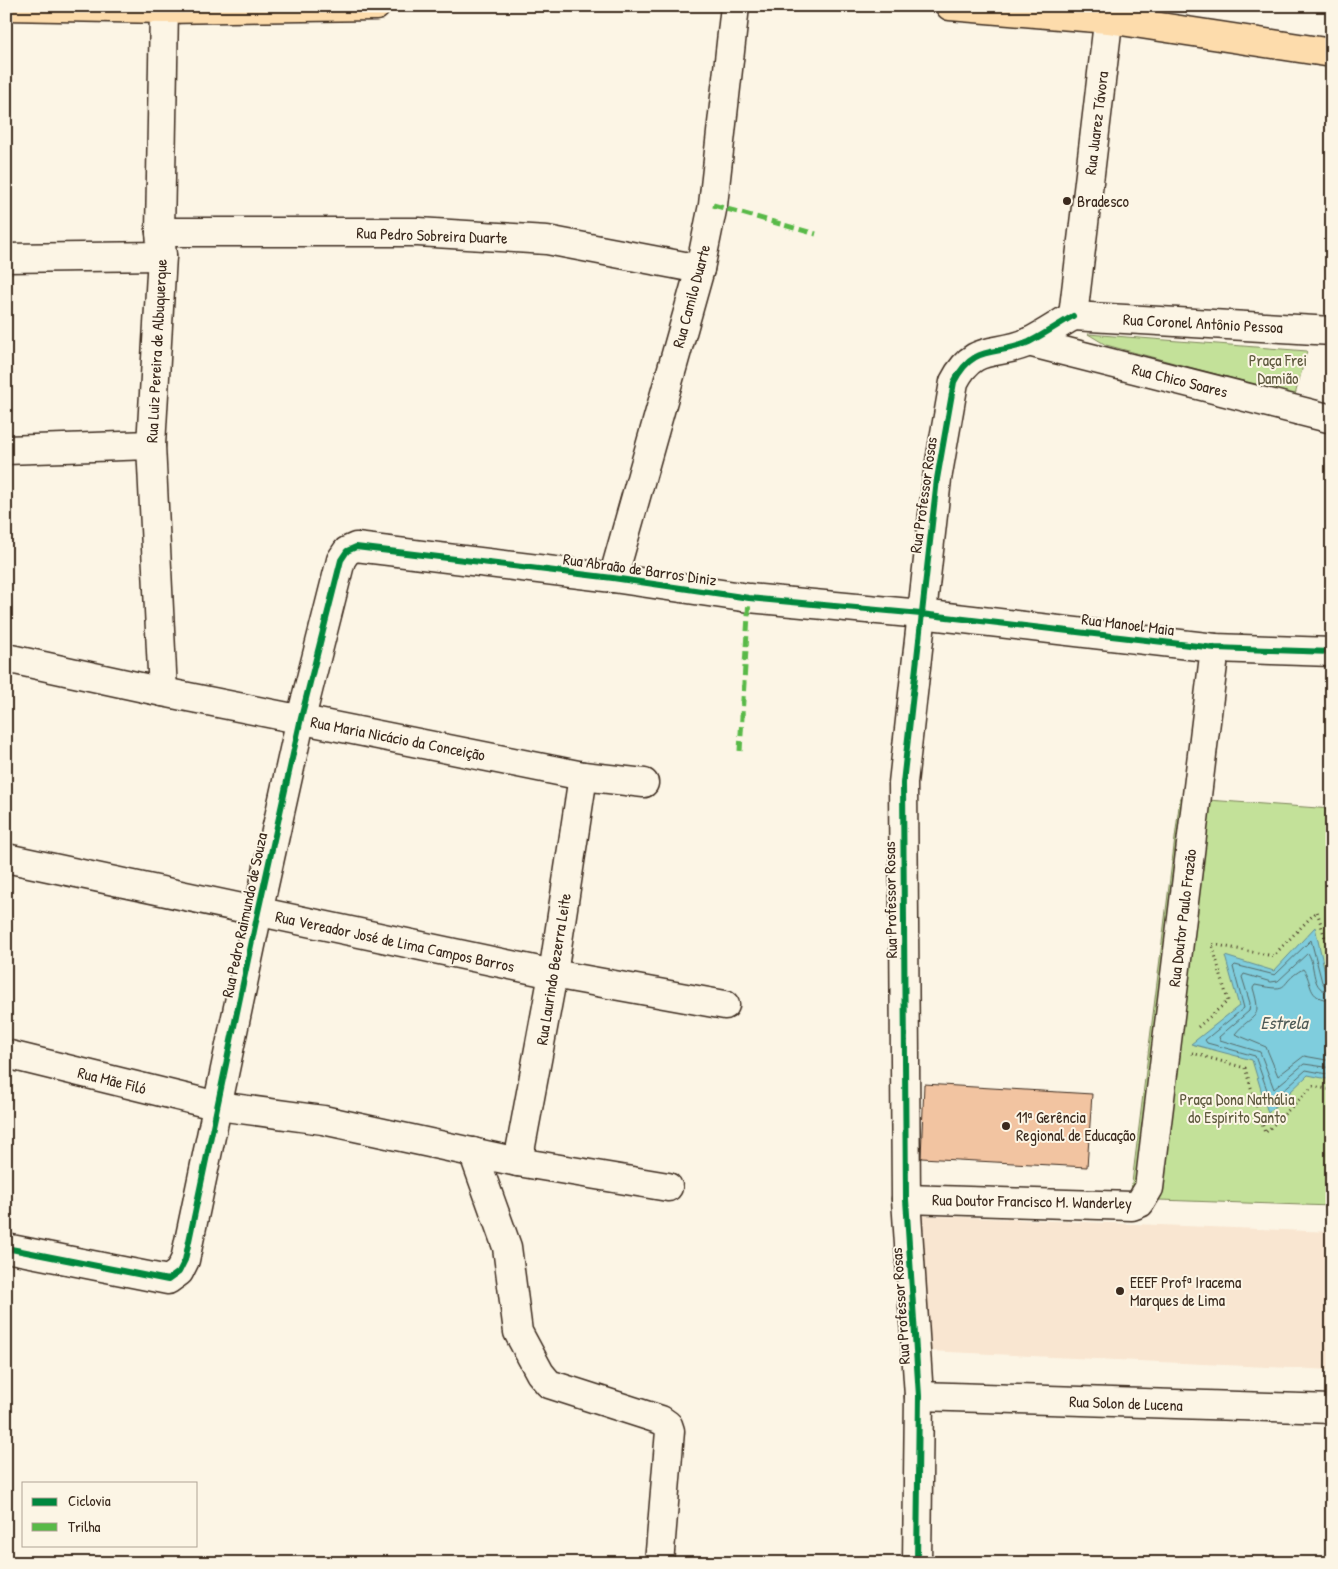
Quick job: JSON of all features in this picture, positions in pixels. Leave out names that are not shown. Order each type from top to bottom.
[{"type":"main road","points":[[6,6],[164,9],[376,6]]},
{"type":"main road","points":[[950,6],[1109,13],[1332,53]]},
{"type":"street","name":"Rua Camilo Duarte","points":[[613,578],[700,269],[713,205],[735,6]]},
{"type":"street","name":"Rua Luiz Pereira de Albuquerque","points":[[163,692],[151,445],[161,244],[164,9]]},
{"type":"street","name":"Rua Juarez Távora","points":[[1073,316],[1109,13]]},
{"type":"street","name":"Rua Pedro Sobreira Duarte","points":[[6,258],[161,244],[418,232],[547,240],[700,269]]},
{"type":"street","name":"Rua Coronel Antônio Pessoa","points":[[1073,316],[1332,331]]},
{"type":"street","name":"Rua Professor Rosas","points":[[918,1563],[919,1396],[906,1198],[903,784],[921,614],[938,479],[954,382],[961,368],[974,357],[1028,342],[1073,316]]},
{"type":"street","name":"Rua Chico Soares","points":[[1028,342],[1332,418]]},
{"type":"street","points":[[6,450],[151,445]]},
{"type":"street","name":"Rua Abraão de Barros Diniz","points":[[356,547],[613,578],[749,598],[921,614]]},
{"type":"street","name":"Rua Pedro Raimundo de Souza","points":[[6,1248],[156,1276],[168,1280],[179,1272],[185,1260],[301,718],[341,560],[347,551],[356,547]]},
{"type":"street","name":"Rua Manoel Maia","points":[[921,614],[1215,648],[1332,652]]},
{"type":"street","name":"Rua Doutor Paulo Frazão","points":[[1148,1188],[1215,648]]},
{"type":"street","name":"Rua Maria Nicácio da Conceição","points":[[6,658],[163,692],[301,718],[583,776],[644,784]]},
{"type":"street","name":"Rua Laurindo Bezerra Leite","points":[[518,1162],[553,974],[583,776]]},
{"type":"street","name":"Rua Vereador José de Lima Campos Barros","points":[[6,858],[553,974],[726,1005]]},
{"type":"street","name":"Rua Mãe Filó","points":[[6,1054],[218,1106],[323,1120],[518,1162],[668,1187]]},
{"type":"street","points":[[473,1152],[507,1246],[518,1332],[540,1373],[549,1384],[661,1420],[668,1425],[670,1430],[659,1563]]},
{"type":"street","name":"Rua Doutor Francisco M. Wanderley","points":[[906,1198],[1132,1206],[1140,1203],[1148,1188]]},
{"type":"street","name":"Rua Solon de Lucena","points":[[919,1396],[1332,1409]]},
{"type":"path","points":[[1195,1030],[1228,1001],[1212,944],[1273,956],[1317,911],[1332,962]]},
{"type":"path","points":[[1184,1050],[1245,1068],[1265,1133],[1313,1086],[1332,1090]]},
{"type":"shaded area","name":"EEEF Profª Iracema Marques de Lima","points":[[911,1215],[1332,1232],[1332,1370],[905,1350]]},
{"type":"green space","name":"Praça Frei Damião","points":[[1088,334],[1307,351],[1295,395],[1106,345]]},
{"type":"green space","name":"Praça Dona Nathália do Espírito Santo","points":[[1180,798],[1332,809],[1332,1206],[1130,1199]]},
{"type":"water","name":"Estrela","points":[[1315,927],[1327,981],[1332,982],[1332,1080],[1308,1075],[1268,1113],[1252,1060],[1191,1044],[1239,1006],[1225,956],[1274,971]]},
{"type":"building","name":"11ª Gerência Regional de Educação","points":[[924,1084],[1092,1094],[1087,1167],[921,1158]]},
{"type":"marked path","points":[[713,205],[816,234]]},
{"type":"marked path","points":[[740,751],[749,598]]},
{"type":"cycle path","points":[[917,1563],[919,1396],[906,1199],[903,783],[937,479],[954,382],[962,369],[978,356],[1029,342],[1073,316]]},
{"type":"cycle path","points":[[6,1248],[168,1280],[179,1272],[185,1260],[301,718],[341,560],[347,551],[356,547],[613,578],[749,598],[921,614],[1215,648],[1332,652]]},
{"type":"place","name":"Bradesco","points":[[1067,201]]},
{"type":"place","name":"11ª Gerência Regional de Educação","points":[[1006,1126]]},
{"type":"place","name":"EEEF Profª Iracema Marques de Lima","points":[[1120,1291]]}]
